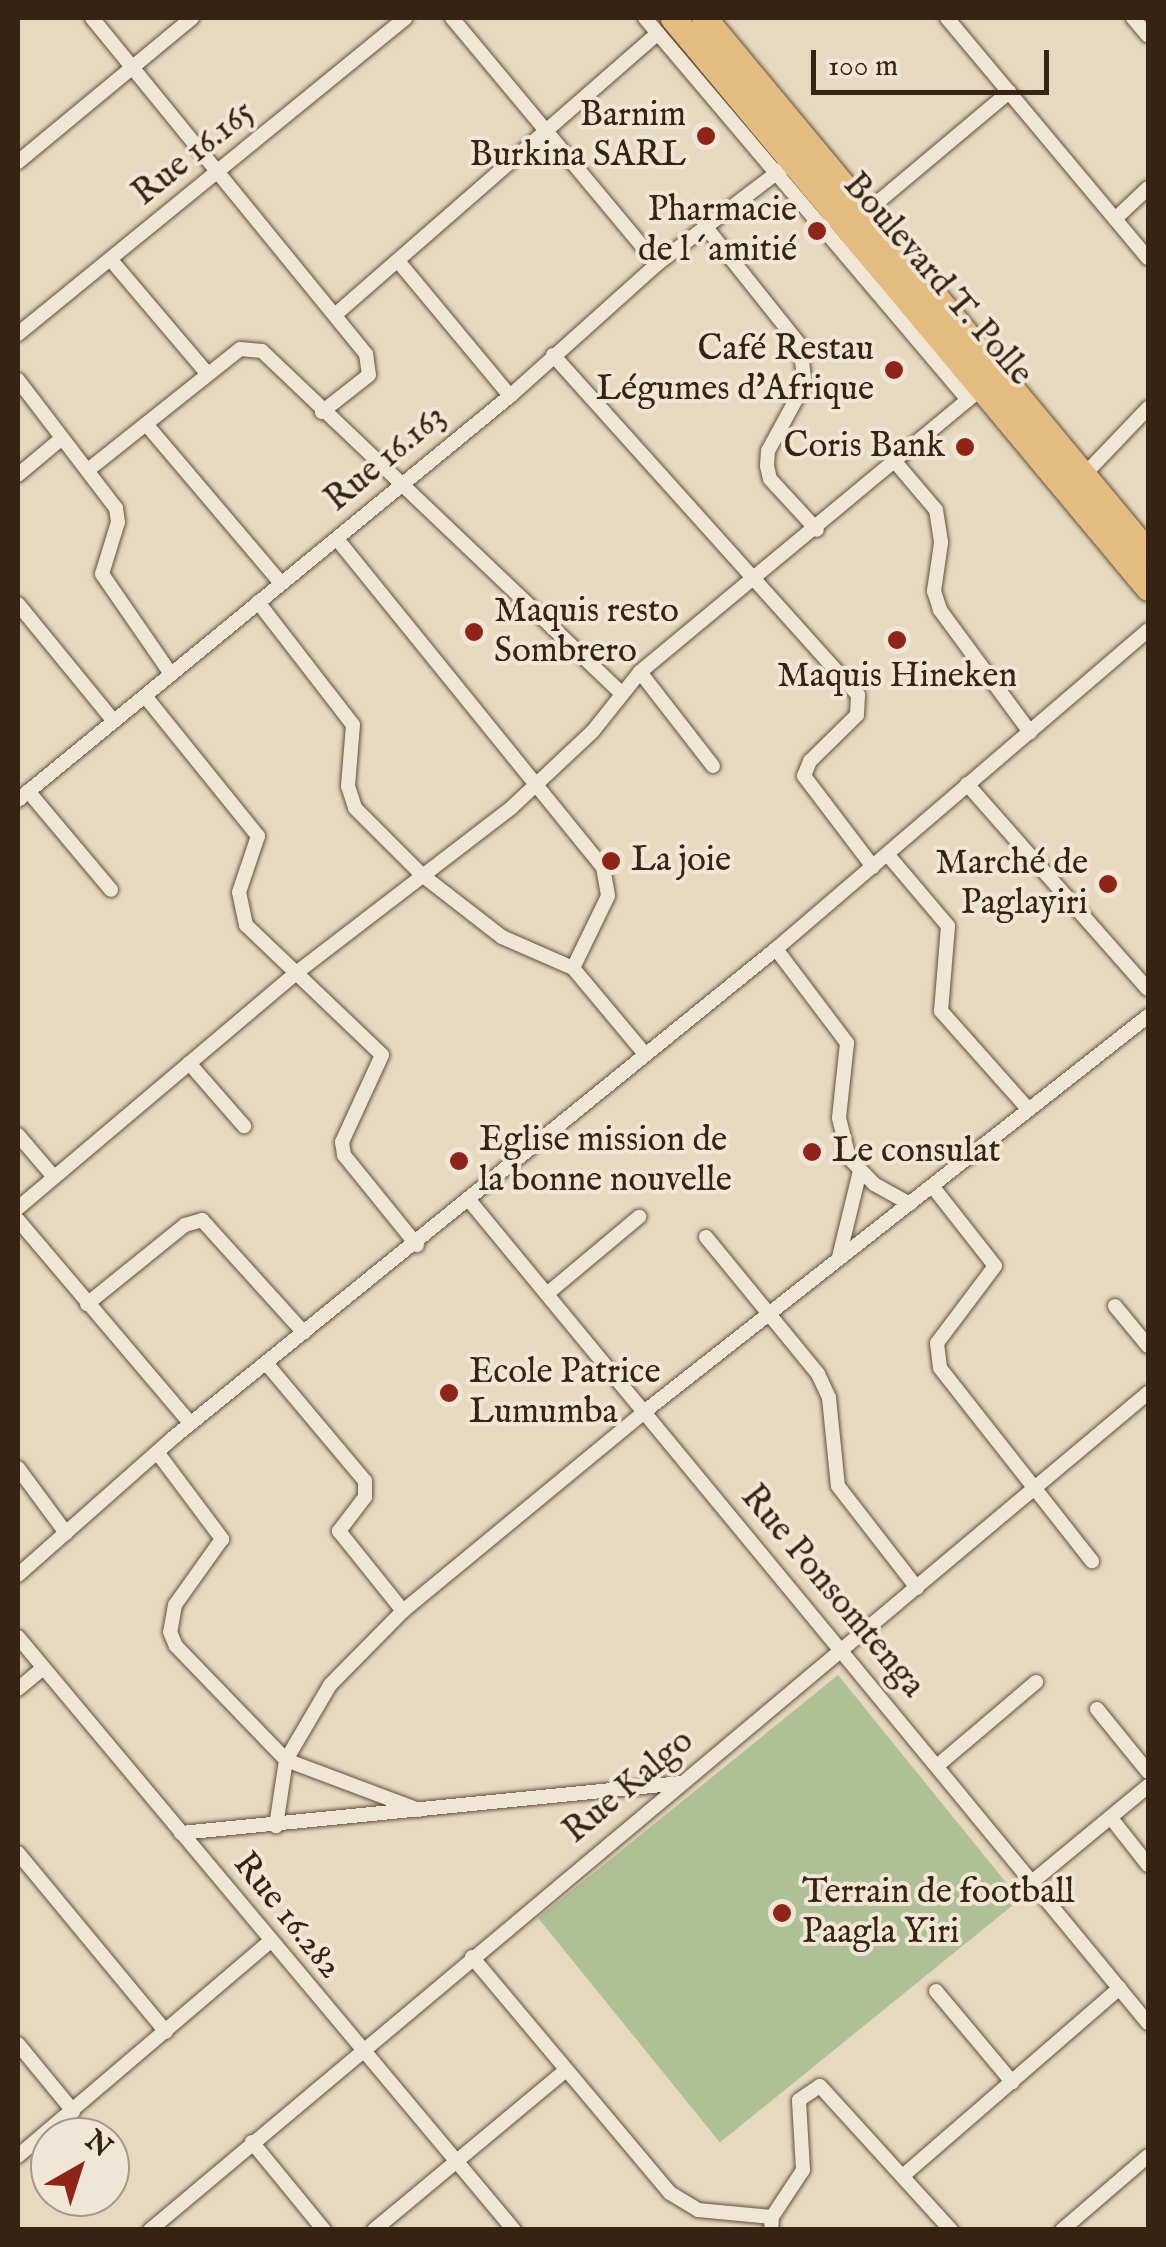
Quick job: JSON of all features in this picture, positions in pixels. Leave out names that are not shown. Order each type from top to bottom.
[{"type":"highway","name":"Boulevard T. Polle","points":[[704,18],[792,161],[866,212],[1148,554]]},
{"type":"highway","name":"Boulevard T. Polle","points":[[666,25],[792,161],[976,394],[1148,588]]},
{"type":"street","points":[[92,18],[336,314],[370,364],[368,375],[322,412]]},
{"type":"street","points":[[18,161],[192,18]]},
{"type":"street","name":"Rue 16.165","points":[[18,334],[221,172],[404,18]]},
{"type":"street","points":[[452,18],[657,264]]},
{"type":"street","points":[[645,18],[666,25]]},
{"type":"street","points":[[947,18],[1148,258]]},
{"type":"street","points":[[1133,18],[1148,36]]},
{"type":"street","points":[[336,314],[666,25]]},
{"type":"street","points":[[866,212],[1010,92]]},
{"type":"street","name":"Rue 16.163","points":[[23,795],[510,396],[657,264],[792,161]]},
{"type":"street","points":[[1115,219],[1148,188]]},
{"type":"street","points":[[705,226],[800,345],[805,383],[767,466],[770,479],[817,530]]},
{"type":"street","points":[[111,260],[207,373]]},
{"type":"street","points":[[398,261],[510,396]]},
{"type":"street","points":[[88,470],[240,349],[262,351],[400,487],[620,692]]},
{"type":"street","points":[[554,355],[861,701],[857,716],[810,760],[804,776],[873,866]]},
{"type":"street","points":[[18,380],[118,515],[102,574],[171,674]]},
{"type":"street","points":[[18,1208],[300,970],[540,782],[593,731],[620,692],[640,672],[897,464],[976,394]]},
{"type":"street","points":[[1083,476],[1148,408]]},
{"type":"street","points":[[146,424],[282,583]]},
{"type":"street","points":[[18,476],[62,438]]},
{"type":"street","points":[[897,464],[936,510],[942,543],[934,591],[940,610],[1030,732]]},
{"type":"street","points":[[336,539],[540,782],[609,881],[573,968]]},
{"type":"street","points":[[258,602],[353,725],[348,786],[354,808],[422,875],[510,942],[573,968],[644,1053]]},
{"type":"street","points":[[18,604],[114,720]]},
{"type":"street","points":[[18,1575],[190,1423],[776,949],[1148,630]]},
{"type":"street","points":[[640,672],[713,766]]},
{"type":"street","points":[[145,696],[253,824],[258,836],[238,908],[246,925],[300,970],[382,1055],[342,1142],[344,1154],[416,1244]]},
{"type":"street","points":[[967,784],[1148,988]]},
{"type":"street","points":[[23,795],[111,890]]},
{"type":"street","points":[[888,855],[948,926],[942,1011],[1028,1109]]},
{"type":"street","points":[[776,949],[847,1043],[838,1118],[842,1142],[860,1171],[910,1204]]},
{"type":"street","points":[[276,1826],[286,1760],[330,1685],[403,1611],[770,1310],[1148,1016]]},
{"type":"street","points":[[189,1063],[244,1126]]},
{"type":"street","points":[[18,1135],[53,1176]]},
{"type":"street","points":[[839,1258],[860,1171]]},
{"type":"street","points":[[933,1186],[994,1266],[937,1344],[940,1368],[1092,1561]]},
{"type":"street","name":"Rue Ponsomtenga","points":[[469,1200],[1148,2023]]},
{"type":"street","points":[[548,1293],[639,1216]]},
{"type":"street","points":[[18,1220],[190,1423]]},
{"type":"street","points":[[87,1304],[202,1220],[304,1333]]},
{"type":"street","points":[[706,1237],[770,1310],[828,1398],[838,1486],[917,1588]]},
{"type":"street","points":[[1115,1306],[1148,1346]]},
{"type":"street","points":[[266,1363],[365,1481],[365,1497],[339,1530],[403,1611]]},
{"type":"street","name":"Rue Kalgo","points":[[150,2230],[360,2050],[1147,1397]]},
{"type":"street","points":[[156,1452],[222,1539],[175,1605],[169,1619],[176,1646],[286,1760],[418,1810]]},
{"type":"street","points":[[18,1468],[66,1533]]},
{"type":"street","name":"Rue 16.282","points":[[18,1637],[268,1943],[514,2230]]},
{"type":"street","points":[[18,1688],[43,1668]]},
{"type":"street","points":[[937,1766],[1036,1682]]},
{"type":"street","points":[[1097,1709],[1148,1772]]},
{"type":"street","points":[[181,1832],[276,1826],[682,1783]]},
{"type":"street","points":[[1032,1882],[1148,1786]]},
{"type":"street","points":[[1111,1818],[1148,1865]]},
{"type":"street","points":[[18,1853],[166,2032]]},
{"type":"street","points":[[18,2156],[268,1943]]},
{"type":"street","points":[[472,1957],[565,2071],[684,2205],[771,2223],[803,2170],[798,2100],[814,2085],[832,2092],[952,2230]]},
{"type":"street","points":[[905,2174],[1120,1988]]},
{"type":"street","points":[[936,1991],[1012,2082]]},
{"type":"street","points":[[18,2044],[74,2110]]},
{"type":"street","points":[[374,2230],[565,2071]]},
{"type":"street","points":[[252,2142],[324,2230]]},
{"type":"street","points":[[1062,2230],[1148,2156]]},
{"type":"green space","name":"Terrain de football Paagla Yiri","points":[[838,1675],[1020,1900],[720,2143],[538,1918]]},
{"type":"place","name":"Barnim Burkina SARL","points":[[706,136]]},
{"type":"place","name":"Pharmacie de l´amitié","points":[[817,231]]},
{"type":"place","name":"Café Restau Légumes d'Afrique","points":[[894,370]]},
{"type":"place","name":"Coris Bank","points":[[965,447]]},
{"type":"place","name":"Maquis resto Sombrero","points":[[474,632]]},
{"type":"place","name":"Maquis Hineken","points":[[897,640]]},
{"type":"place","name":"La joie","points":[[611,861]]},
{"type":"place","name":"Marché de Paglayiri","points":[[1108,884]]},
{"type":"place","name":"Le consulat","points":[[812,1152]]},
{"type":"place","name":"Eglise mission de la bonne nouvelle","points":[[459,1161]]},
{"type":"place","name":"Ecole Patrice Lumumba","points":[[449,1393]]},
{"type":"place","name":"Terrain de football Paagla Yiri","points":[[782,1913]]}]
